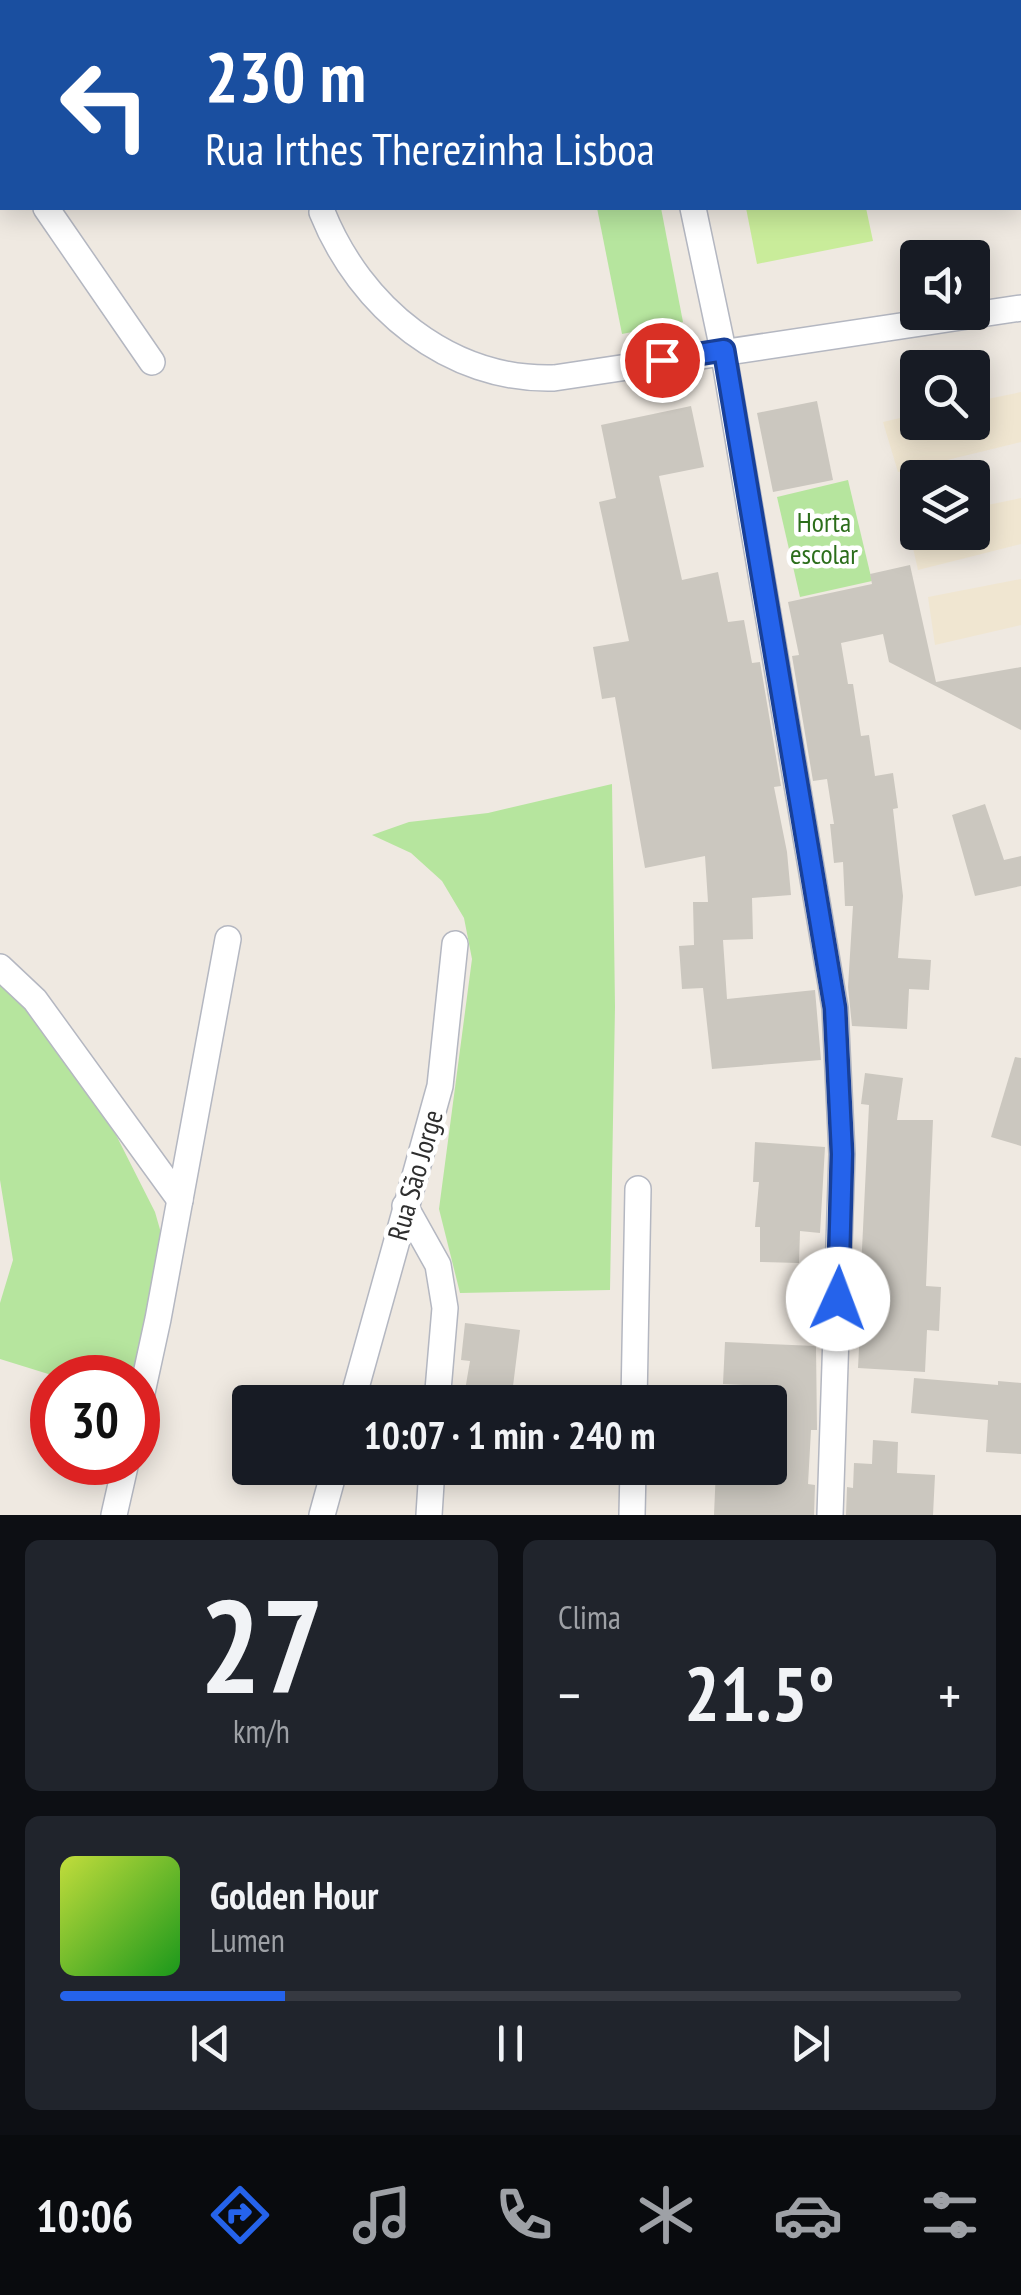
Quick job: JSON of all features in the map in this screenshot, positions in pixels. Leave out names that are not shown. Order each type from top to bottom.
[{"type":"street","points":[[47,210],[152,362]]},
{"type":"street","points":[[693,210],[724,350],[835,1008],[842,1154],[830,1515]]},
{"type":"street","points":[[322,212],[331,236],[366,286],[410,332],[452,357],[528,379],[1021,308]]},
{"type":"street","points":[[149,1355],[228,939]]},
{"type":"street","name":"Rua São Jorge","points":[[357,1385],[440,1086],[455,944]]},
{"type":"street","points":[[0,967],[35,1000],[180,1200]]},
{"type":"street","points":[[634,1385],[638,1188]]},
{"type":"street","points":[[405,1206],[438,1265],[445,1308],[439,1385]]},
{"type":"street","points":[[114,1515],[121,1485]]},
{"type":"street","points":[[322,1515],[330,1485]]},
{"type":"street","points":[[428,1515],[431,1485]]},
{"type":"street","points":[[632,1515],[633,1485]]},
{"type":"shaded area","points":[[1021,392],[1021,442],[947,460],[900,460],[898,472],[883,422],[900,418],[900,440],[990,440],[990,398]]},
{"type":"shaded area","points":[[1021,498],[1021,544],[918,570],[913,550],[990,550],[990,504]]},
{"type":"shaded area","points":[[1021,579],[1021,625],[935,645],[928,597]]},
{"type":"green space","points":[[597,210],[661,210],[683,322],[622,334]]},
{"type":"green space","points":[[746,210],[866,210],[873,241],[757,264]]},
{"type":"green space","name":"Horta escolar","points":[[848,480],[872,581],[800,597],[777,497]]},
{"type":"green space","points":[[612,784],[615,1007],[610,1290],[460,1293],[439,1209],[472,959],[464,918],[442,881],[411,853],[372,835],[409,822],[488,813]]},
{"type":"green space","points":[[0,984],[24,1006],[114,1131],[155,1212],[163,1240],[137,1355],[30,1355],[30,1368],[0,1359],[0,1303],[13,1260],[0,1180]]},
{"type":"building","points":[[817,401],[833,480],[773,492],[757,413]]},
{"type":"building","points":[[691,406],[704,467],[659,476],[682,580],[718,572],[728,622],[744,620],[752,663],[760,662],[781,786],[774,787],[791,895],[752,898],[753,939],[723,940],[727,999],[815,990],[821,1060],[712,1069],[703,988],[682,989],[679,946],[694,945],[693,902],[708,902],[705,856],[645,868],[615,697],[602,699],[593,647],[629,641],[599,502],[616,498],[601,425]]},
{"type":"building","points":[[910,565],[936,682],[1021,667],[1021,730],[889,662],[883,634],[841,643],[848,684],[853,684],[861,736],[869,735],[875,776],[893,773],[903,896],[898,958],[931,960],[929,990],[909,989],[907,1029],[852,1026],[848,987],[853,906],[845,906],[843,862],[834,863],[830,824],[834,824],[827,779],[813,781],[792,656],[799,655],[788,602],[872,584],[870,574]]},
{"type":"building","points":[[985,804],[1004,860],[1021,856],[1021,886],[975,896],[952,815]]},
{"type":"building","points":[[1015,1057],[1021,1058],[1021,1146],[991,1137]]},
{"type":"building","points":[[865,1073],[903,1078],[897,1120],[933,1120],[926,1286],[941,1287],[939,1331],[927,1330],[925,1372],[858,1368],[860,1327],[852,1327],[854,1283],[859,1283],[862,1249],[869,1105],[861,1104]]},
{"type":"building","points":[[755,1142],[825,1147],[820,1233],[800,1231],[799,1263],[760,1262],[760,1227],[755,1227],[759,1182],[753,1182]]},
{"type":"building","points":[[465,1323],[520,1330],[513,1385],[466,1385],[470,1361],[461,1360]]},
{"type":"building","points":[[725,1342],[816,1346],[817,1430],[811,1430],[808,1484],[815,1485],[814,1515],[714,1515],[715,1485],[787,1485],[787,1385],[723,1384]]},
{"type":"building","points":[[914,1378],[998,1385],[998,1381],[1021,1383],[1021,1454],[986,1452],[988,1420],[911,1413]]},
{"type":"building","points":[[873,1440],[898,1442],[897,1473],[935,1475],[933,1515],[846,1515],[847,1487],[853,1488],[854,1463],[872,1464]]},
{"type":"route","points":[[662,360],[724,350],[835,1008],[842,1154],[838,1299]]}]
